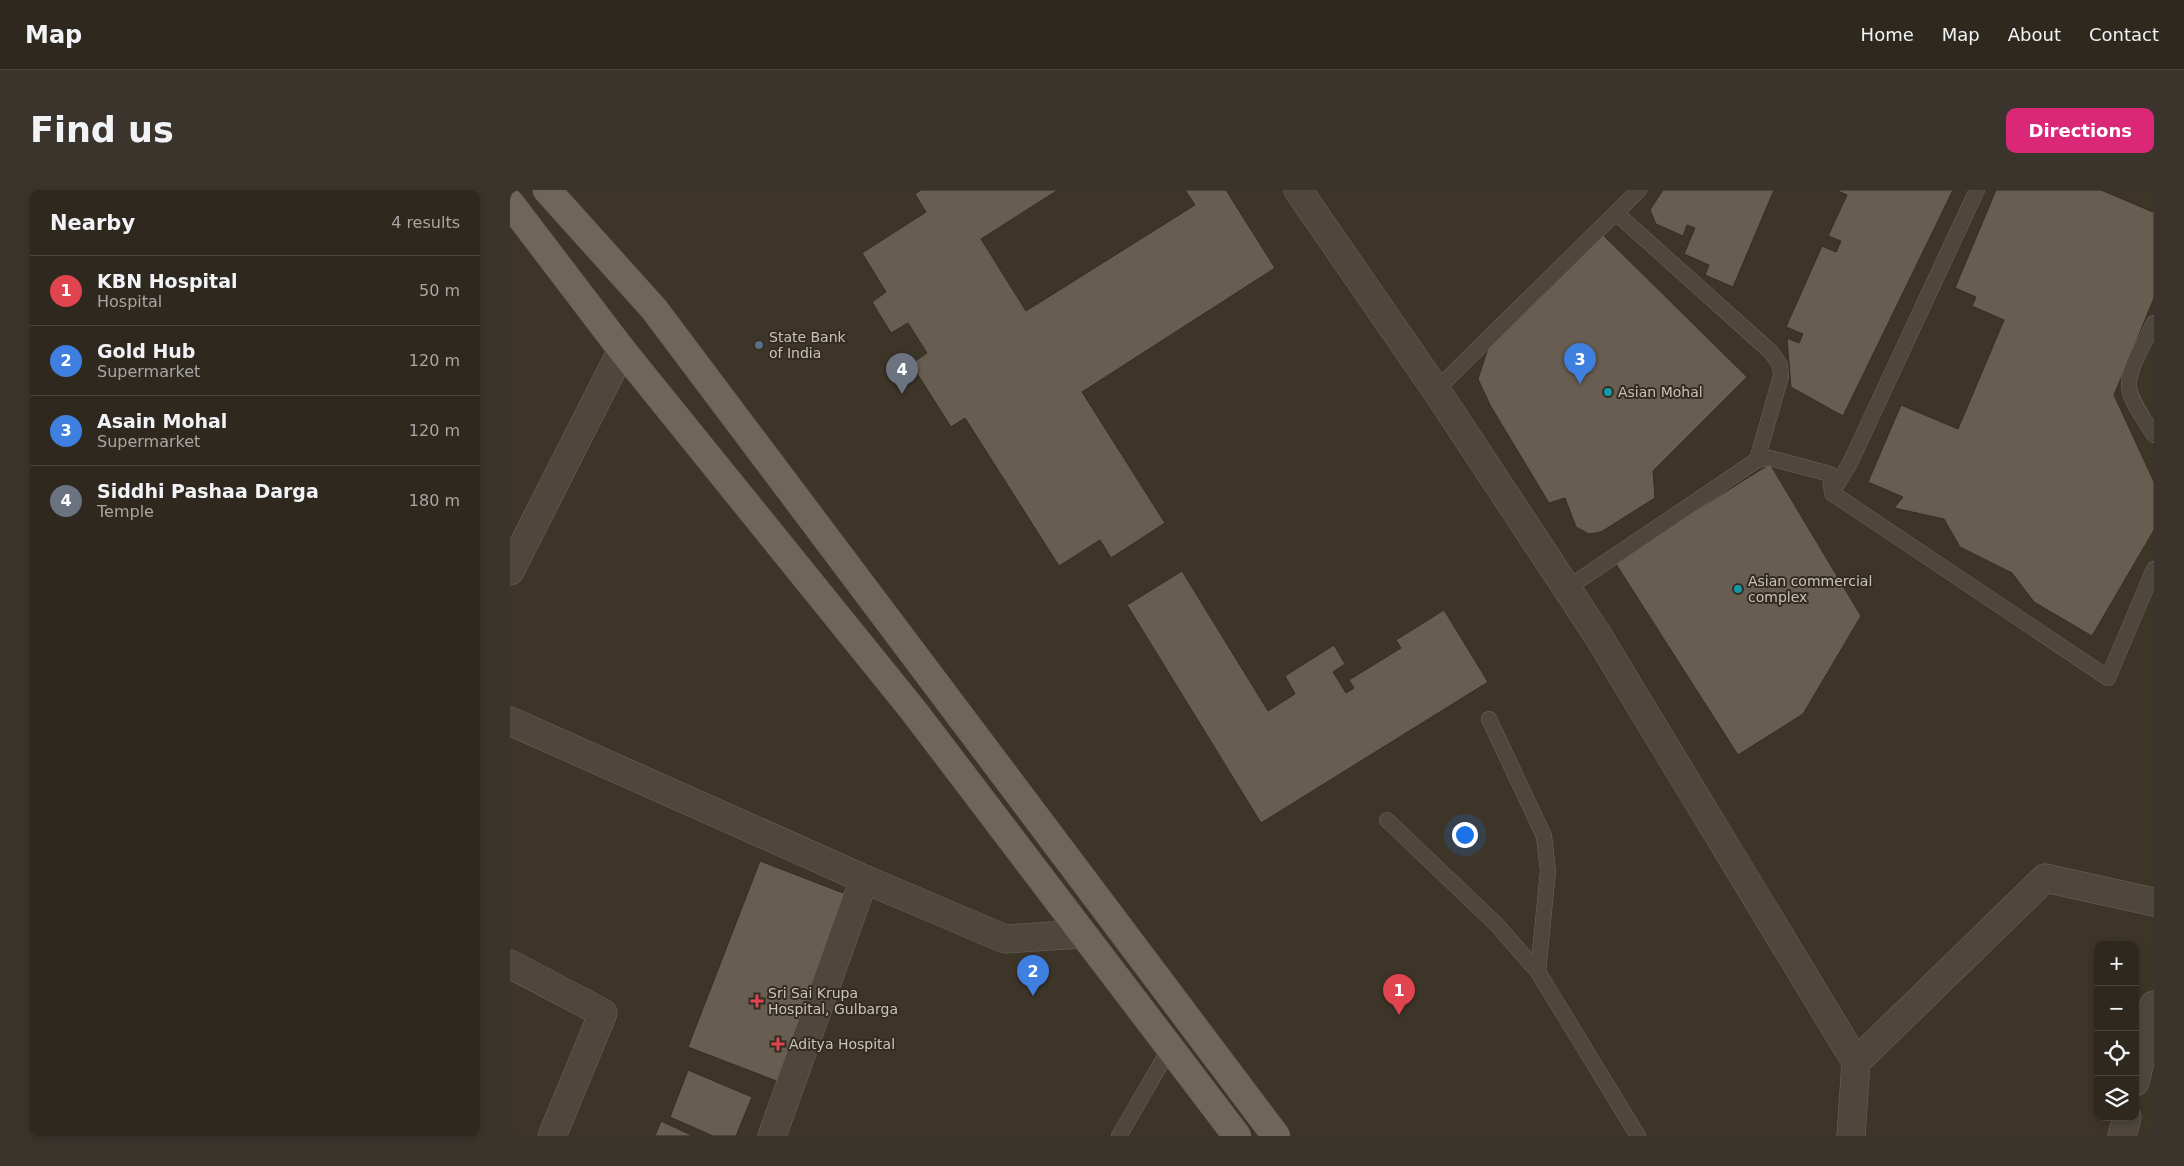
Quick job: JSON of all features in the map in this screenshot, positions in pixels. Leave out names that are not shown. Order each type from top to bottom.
[{"type":"main road","points":[[547,190],[654,309],[1276,1136]]},
{"type":"main road","points":[[510,203],[622,350],[913,710],[1237,1136]]},
{"type":"street","points":[[1298,190],[1436,390],[1597,634],[1856,1062],[1851,1136]]},
{"type":"street","points":[[510,571],[622,350]]},
{"type":"street","points":[[510,721],[864,879],[1005,938],[1082,934]]},
{"type":"street","points":[[1856,1062],[2045,878],[2154,902]]},
{"type":"street","points":[[772,1136],[864,879]]},
{"type":"street","points":[[510,964],[604,1013],[552,1136]]},
{"type":"street","points":[[2136,1076],[2154,1005]]},
{"type":"street","points":[[2122,1136],[2126,1121]]},
{"type":"lane","points":[[1436,390],[1639,190]]},
{"type":"lane","points":[[1832,493],[1850,463],[1977,190]]},
{"type":"lane","points":[[1616,213],[1770,352],[1780,365],[1780,376],[1757,460]]},
{"type":"lane","points":[[2154,322],[2131,373],[2129,387],[2134,400],[2154,435]]},
{"type":"lane","points":[[1566,589],[1757,460],[1770,458],[1830,474],[1832,493]]},
{"type":"lane","points":[[1832,493],[2108,678],[2154,569]]},
{"type":"lane","points":[[1489,718],[1544,836],[1548,871],[1538,972]]},
{"type":"lane","points":[[1387,820],[1497,925],[1538,972],[1638,1136]]},
{"type":"lane","points":[[1119,1136],[1170,1048]]},
{"type":"building","points":[[921,190],[1058,190],[981,239],[1026,311],[1195,205],[1185,190],[1226,190],[1275,268],[1082,392],[1165,523],[1111,558],[1100,540],[1059,566],[965,418],[951,427],[911,364],[927,353],[908,323],[891,333],[872,302],[886,292],[862,253],[926,212],[915,194]]},
{"type":"building","points":[[1663,190],[1774,190],[1733,287],[1705,275],[1709,265],[1684,254],[1695,228],[1687,225],[1683,236],[1656,224],[1650,210]]},
{"type":"building","points":[[1836,190],[1953,190],[1843,416],[1791,387],[1787,338],[1799,343],[1803,334],[1786,327],[1822,246],[1836,252],[1841,241],[1828,236],[1847,195]]},
{"type":"building","points":[[1996,190],[2101,190],[2153,212],[2154,210],[2154,298],[2114,395],[2154,482],[2154,530],[2092,636],[2034,602],[2012,573],[1960,547],[1944,519],[1894,508],[1903,497],[1868,482],[1901,405],[1958,429],[2004,320],[1972,306],[1976,297],[1955,288]]},
{"type":"building","name":"Asian Mohal","points":[[1600,232],[1747,377],[1653,471],[1655,498],[1601,532],[1589,534],[1576,527],[1565,498],[1549,503],[1490,405],[1478,379],[1492,336]]},
{"type":"building","name":"Asian commercial complex","points":[[1770,464],[1861,616],[1803,714],[1738,755],[1614,561]]},
{"type":"building","points":[[1182,571],[1268,711],[1295,694],[1285,676],[1334,645],[1345,664],[1333,672],[1346,693],[1354,688],[1349,680],[1401,648],[1396,640],[1444,610],[1488,682],[1261,823],[1127,605]]},
{"type":"building","points":[[760,861],[851,896],[779,1082],[688,1047]]},
{"type":"building","points":[[688,1070],[752,1097],[736,1136],[713,1136],[670,1117]]},
{"type":"building","points":[[661,1121],[693,1136],[655,1136]]},
{"type":"place","name":"State Bank of India","points":[[759,345]]},
{"type":"place","name":"Asain Mohal","points":[[1580,384]]},
{"type":"place","name":"Asian Mohal","points":[[1608,392]]},
{"type":"place","name":"Siddhi Pashaa Darga","points":[[902,394]]},
{"type":"place","name":"Asian commercial complex","points":[[1738,589]]},
{"type":"place","name":"Gold Hub","points":[[1033,996]]},
{"type":"place","name":"Sri Sai Krupa Hospital, Gulbarga","points":[[757,1001]]},
{"type":"place","name":"KBN Hospital","points":[[1399,1015]]},
{"type":"place","name":"Aditya Hospital","points":[[778,1044]]}]
